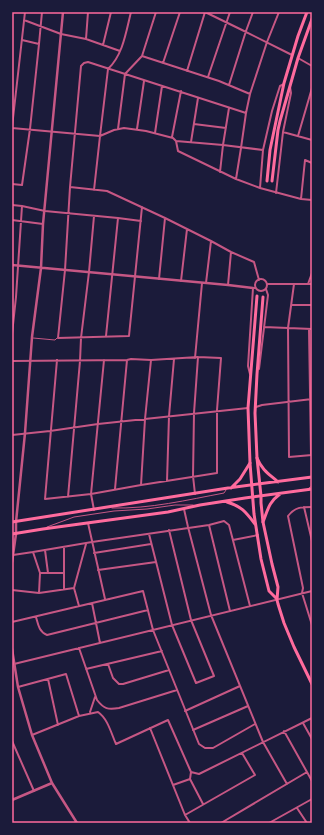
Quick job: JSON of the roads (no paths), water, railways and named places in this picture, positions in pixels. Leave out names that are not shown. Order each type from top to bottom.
[{"type":"main road","points":[[267,181],[270,150],[284,83],[307,12]]},
{"type":"main road","points":[[272,181],[278,130],[298,58],[312,19]]},
{"type":"main road","points":[[257,296],[248,408],[250,462],[255,524],[261,559],[269,591],[277,600]]},
{"type":"main road","points":[[263,297],[256,407],[257,458],[263,522],[278,587],[277,600],[284,623],[312,684]]},
{"type":"main road","points":[[257,458],[267,474],[278,482]]},
{"type":"main road","points":[[229,488],[240,479],[250,462]]},
{"type":"main road","points":[[12,523],[229,488],[312,477]]},
{"type":"main road","points":[[12,534],[184,509],[200,505],[312,487]]},
{"type":"main road","points":[[263,522],[270,503],[274,498],[282,493]]},
{"type":"main road","points":[[225,501],[243,509],[255,524]]},
{"type":"street","points":[[25,12],[12,127],[100,136],[110,131],[124,128],[155,133],[173,138],[176,141],[263,150]]},
{"type":"street","points":[[12,184],[22,185],[30,129],[42,12]]},
{"type":"street","points":[[12,562],[16,534],[32,338],[41,268],[43,224],[63,12]]},
{"type":"street","points":[[86,39],[88,12]]},
{"type":"street","points":[[103,45],[111,12]]},
{"type":"street","points":[[94,190],[108,69],[114,63],[121,51],[131,12]]},
{"type":"street","points":[[118,129],[125,74],[142,56],[156,12]]},
{"type":"street","points":[[163,63],[180,12]]},
{"type":"street","points":[[187,71],[205,12],[292,55]]},
{"type":"street","points":[[208,78],[230,12]]},
{"type":"street","points":[[229,85],[253,12]]},
{"type":"street","points":[[236,179],[250,94],[267,42],[279,12]]},
{"type":"street","points":[[24,20],[61,34],[86,39],[121,51]]},
{"type":"street","points":[[22,40],[39,44]]},
{"type":"street","points":[[142,56],[229,85],[250,94]]},
{"type":"street","points":[[298,58],[312,66]]},
{"type":"street","points":[[142,207],[129,336],[58,338],[65,270],[70,187],[81,66],[88,62],[246,113]]},
{"type":"street","points":[[137,130],[144,81]]},
{"type":"street","points":[[260,188],[263,150],[272,111],[280,86],[284,83]]},
{"type":"street","points":[[155,133],[162,86]]},
{"type":"street","points":[[276,193],[283,132],[291,93],[290,86]]},
{"type":"street","points":[[298,136],[312,88]]},
{"type":"street","points":[[172,138],[181,92]]},
{"type":"street","points":[[191,142],[198,98]]},
{"type":"street","points":[[220,172],[229,108]]},
{"type":"street","points":[[194,124],[226,128]]},
{"type":"street","points":[[283,132],[312,140]]},
{"type":"street","points":[[176,141],[178,151],[236,179],[276,193],[312,200]]},
{"type":"street","points":[[301,199],[305,160],[312,163]]},
{"type":"street","points":[[70,187],[107,191],[165,218],[254,262],[259,280]]},
{"type":"street","points":[[12,205],[45,211],[141,221]]},
{"type":"street","points":[[12,334],[22,206]]},
{"type":"street","points":[[68,497],[75,427],[81,338],[94,216]]},
{"type":"street","points":[[106,336],[118,218]]},
{"type":"street","points":[[159,278],[165,218]]},
{"type":"street","points":[[12,220],[43,224]]},
{"type":"street","points":[[182,281],[187,229]]},
{"type":"street","points":[[195,494],[193,476],[197,358],[204,283],[211,241]]},
{"type":"street","points":[[228,285],[232,252]]},
{"type":"street","points":[[12,265],[228,285],[254,288],[260,291],[266,289]]},
{"type":"street","points":[[308,284],[312,273]]},
{"type":"street","points":[[250,374],[248,366],[254,288],[256,282],[259,280],[265,280],[267,284],[312,284]]},
{"type":"street","points":[[257,374],[268,295],[266,289],[267,284]]},
{"type":"street","points":[[264,327],[288,328],[310,329],[311,455],[288,457],[288,328],[294,284]]},
{"type":"street","points":[[292,305],[312,305]]},
{"type":"street","points":[[12,361],[56,360],[127,360],[131,359],[151,360],[221,358],[217,410],[217,473],[91,494],[45,499],[56,360]]},
{"type":"street","points":[[167,481],[169,416],[174,359]]},
{"type":"street","points":[[94,510],[91,494],[104,360]]},
{"type":"street","points":[[115,489],[127,360]]},
{"type":"street","points":[[141,485],[145,419],[151,360]]},
{"type":"street","points":[[256,407],[311,399]]},
{"type":"street","points":[[12,435],[217,410],[248,408]]},
{"type":"street","points":[[312,507],[304,507],[293,510],[288,516],[303,588],[302,593],[312,625]]},
{"type":"street","points":[[304,507],[312,541]]},
{"type":"street","points":[[184,509],[211,616],[263,742],[287,784]]},
{"type":"street","points":[[13,555],[224,522],[229,524],[250,606]]},
{"type":"street","points":[[88,523],[105,600]]},
{"type":"street","points":[[209,525],[230,611]]},
{"type":"street","points":[[149,534],[172,625],[196,683],[214,676],[191,620],[169,530]]},
{"type":"street","points":[[233,540],[258,535]]},
{"type":"street","points":[[79,606],[74,588],[86,544]]},
{"type":"street","points":[[94,552],[151,544]]},
{"type":"street","points":[[64,547],[64,589]]},
{"type":"street","points":[[45,550],[48,573]]},
{"type":"street","points":[[33,552],[40,573],[38,593]]},
{"type":"street","points":[[98,570],[156,562]]},
{"type":"street","points":[[40,573],[64,573]]},
{"type":"street","points":[[12,590],[38,593],[74,588]]},
{"type":"street","points":[[12,622],[143,590],[153,630],[199,744],[205,748],[213,748],[255,724]]},
{"type":"street","points":[[14,664],[312,591]]},
{"type":"street","points":[[92,603],[100,643]]},
{"type":"street","points":[[36,616],[40,629],[43,634],[47,635],[148,610]]},
{"type":"street","points":[[79,648],[95,696],[102,706],[107,709],[113,709],[177,690]]},
{"type":"street","points":[[12,649],[18,687],[32,735],[52,783],[77,823]]},
{"type":"street","points":[[86,669],[162,651]]},
{"type":"street","points":[[108,664],[113,678],[119,684],[169,670]]},
{"type":"street","points":[[18,687],[66,674],[79,716]]},
{"type":"street","points":[[48,679],[58,725]]},
{"type":"street","points":[[185,710],[240,686]]},
{"type":"street","points":[[90,713],[95,696]]},
{"type":"street","points":[[193,730],[248,706]]},
{"type":"street","points":[[32,735],[79,716],[98,712],[103,715],[116,744],[168,720],[191,772],[190,779],[203,804]]},
{"type":"street","points":[[191,772],[199,774],[312,718]]},
{"type":"street","points":[[303,723],[312,739]]},
{"type":"street","points":[[150,728],[185,815],[190,823]]},
{"type":"street","points":[[284,732],[312,781]]},
{"type":"street","points":[[12,741],[34,791]]},
{"type":"street","points":[[185,815],[255,775],[242,753]]},
{"type":"street","points":[[221,823],[307,772]]},
{"type":"street","points":[[173,785],[190,779]]},
{"type":"street","points":[[12,796],[13,800],[52,783]]},
{"type":"street","points":[[270,823],[312,799]]},
{"type":"street","points":[[297,808],[307,823]]},
{"type":"lane","points":[[32,338],[55,340],[58,338]]},
{"type":"lane","points":[[107,508],[147,507],[224,493],[229,488]]},
{"type":"lane","points":[[44,529],[74,517],[114,511],[147,509],[175,505],[200,505]]}]
